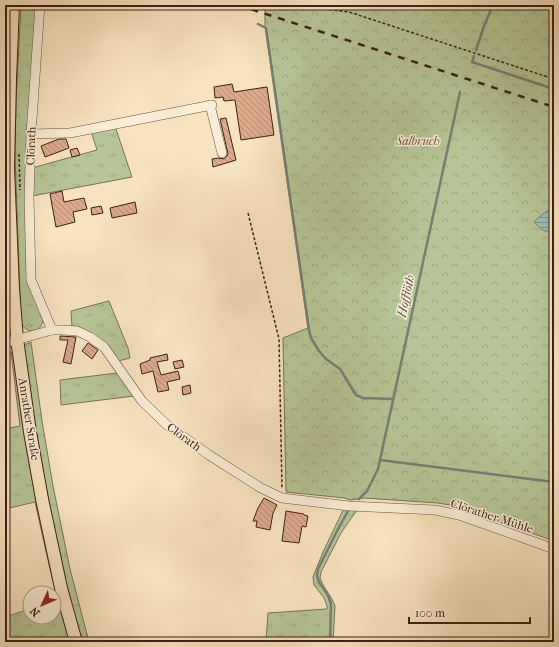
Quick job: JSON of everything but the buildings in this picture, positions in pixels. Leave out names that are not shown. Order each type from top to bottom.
[{"type":"main road","name":"Clörath","points":[[8,168],[13,5]]},
{"type":"main road","name":"Anrather Straße","points":[[8,168],[13,289],[30,432],[42,499],[61,588],[76,642]]},
{"type":"street","name":"Clörath","points":[[40,5],[31,134],[29,197],[31,280],[52,330]]},
{"type":"street","points":[[31,134],[70,133],[211,105],[222,153]]},
{"type":"street","name":"Clörath","points":[[5,343],[52,330],[76,331],[90,336],[104,347],[142,401],[167,425],[209,455],[261,488],[282,498],[346,506]]},
{"type":"street","name":"Clörather Mühle","points":[[346,506],[435,510],[459,516],[554,549]]},
{"type":"path","points":[[305,5],[349,12],[554,79]]},
{"type":"path","points":[[19,148],[20,195]]},
{"type":"path","points":[[248,213],[279,339],[282,498]]},
{"type":"green space","points":[[21,5],[38,5],[28,245],[43,322],[38,329],[34,331],[27,329],[21,322],[15,155]]},
{"type":"green space","name":"Salbruch","points":[[265,5],[554,5],[554,541],[456,506],[438,503],[364,498],[350,500],[345,498],[286,492],[283,338],[308,328],[265,26]]},
{"type":"green space","points":[[115,126],[132,177],[32,196],[32,168],[97,150],[91,131]]},
{"type":"green space","points":[[5,245],[9,335],[5,338]]},
{"type":"green space","points":[[109,301],[128,348],[130,358],[118,361],[72,327],[71,311]]},
{"type":"green space","points":[[31,342],[53,486],[70,569],[89,642],[80,642],[50,518],[33,428],[24,345]]},
{"type":"green space","points":[[11,352],[15,353],[61,585],[54,585],[35,502],[5,509],[5,429],[20,426]]},
{"type":"green space","points":[[117,373],[134,396],[61,405],[60,380]]},
{"type":"green space","points":[[344,508],[357,510],[341,533],[321,572],[320,578],[335,606],[333,642],[266,642],[268,613],[327,609],[324,598],[314,585],[313,577]]},
{"type":"green space","points":[[62,591],[72,642],[5,642],[5,617],[22,612],[22,625],[62,625]]},
{"type":"water","points":[[554,206],[554,230],[545,231],[534,222]]},
{"type":"waterway","name":"Hofflöth","points":[[476,50],[493,5]]},
{"type":"waterway","points":[[258,24],[266,28],[311,338],[326,359],[340,369],[356,395],[363,398],[393,399]]},
{"type":"waterway","points":[[474,56],[472,62],[554,89]]},
{"type":"waterway","name":"Hofflöth","points":[[359,499],[367,491],[378,469],[460,92]]},
{"type":"waterway","points":[[380,460],[554,482]]},
{"type":"waterway","name":"Hofflöth","points":[[330,642],[331,604],[328,595],[319,582],[317,576],[318,569],[348,511]]},
{"type":"railway","points":[[238,5],[554,107]]}]
